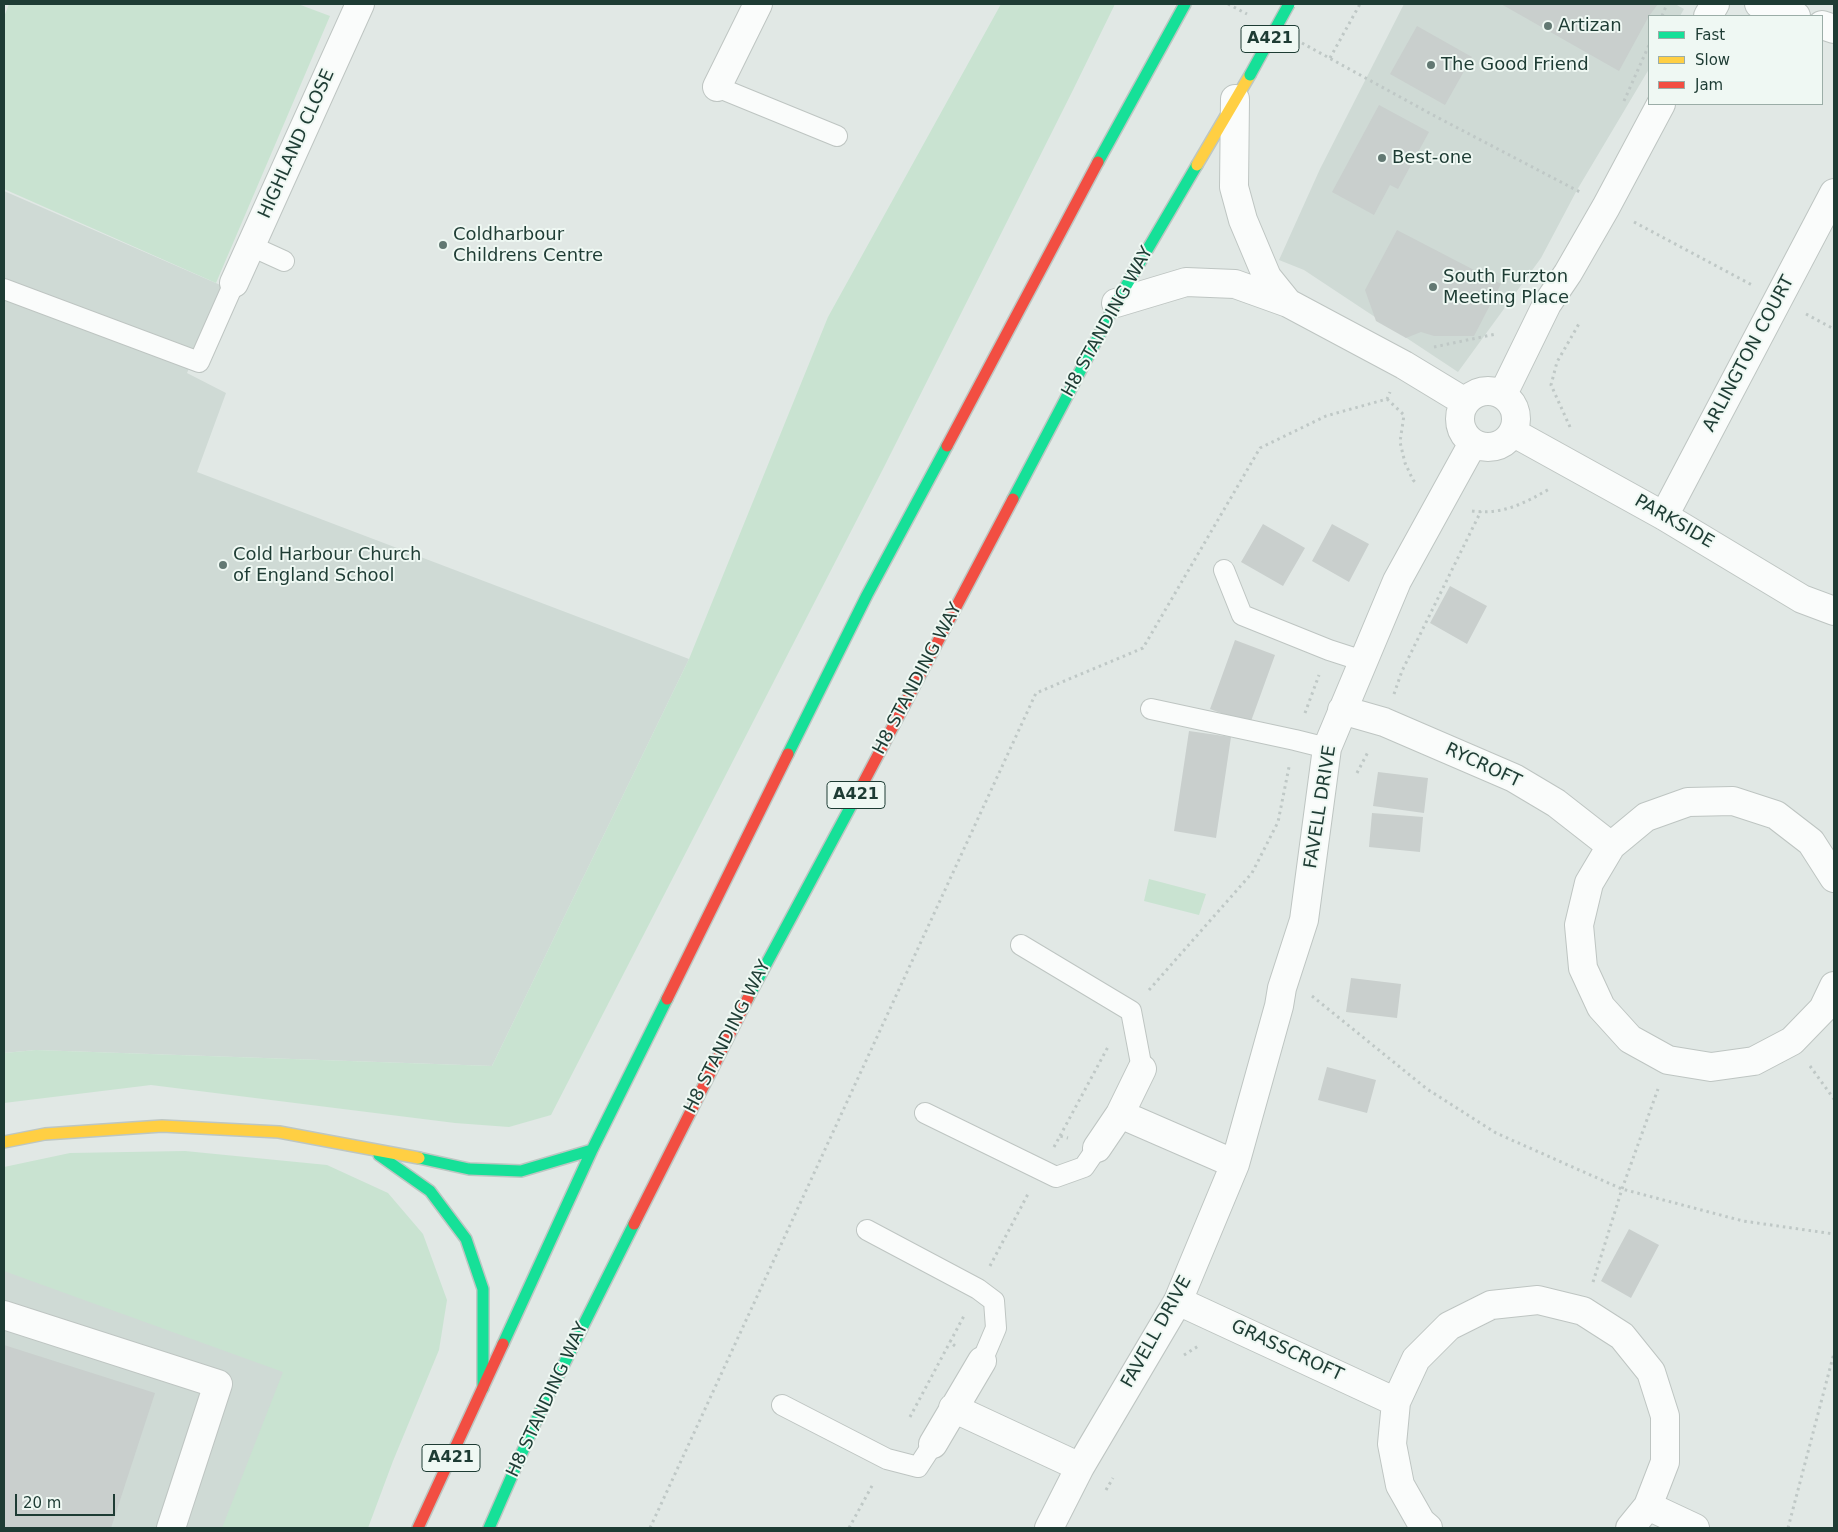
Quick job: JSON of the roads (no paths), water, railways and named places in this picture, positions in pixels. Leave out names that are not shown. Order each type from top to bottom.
[{"type":"main road","name":"A421","points":[[418,1528],[592,1150],[867,595],[1078,198],[1185,4]]},
{"type":"main road","name":"H8 STANDING WAY","points":[[489,1528],[539,1414],[738,1016],[936,646],[1116,303],[1250,75],[1289,4]]},
{"type":"main road","points":[[4,1142],[45,1134],[162,1126],[279,1132],[370,1148],[469,1169],[521,1171],[592,1150]]},
{"type":"main road","points":[[370,1148],[430,1191],[466,1239],[483,1289],[483,1388]]},
{"type":"street","name":"HIGHLAND CLOSE","points":[[234,283],[360,4]]},
{"type":"street","points":[[717,87],[758,4]]},
{"type":"street","points":[[1709,15],[1715,4]]},
{"type":"street","points":[[1759,4],[1793,15]]},
{"type":"street","points":[[1235,99],[1234,187],[1243,220],[1267,277],[1288,303]]},
{"type":"street","points":[[1503,394],[1547,304],[1568,273],[1606,207],[1660,105]]},
{"type":"street","name":"ARLINGTON COURT","points":[[1664,516],[1834,193]]},
{"type":"street","points":[[1116,303],[1186,282],[1235,284],[1288,303],[1404,365],[1465,402]]},
{"type":"street","points":[[1495,391],[1503,394],[1510,399],[1515,407],[1517,424],[1514,432],[1508,440],[1500,445],[1491,447],[1473,443],[1466,437],[1460,419],[1461,410],[1465,402],[1478,392],[1495,391]]},
{"type":"street","name":"PARKSIDE","points":[[1514,432],[1664,516],[1802,599],[1834,611]]},
{"type":"street","name":"FAVELL DRIVE","points":[[1049,1528],[1080,1467],[1178,1301],[1235,1164],[1279,1006],[1282,988],[1304,920],[1327,748],[1397,581],[1473,443]]},
{"type":"street","name":"RYCROFT","points":[[1342,710],[1384,722],[1514,778],[1556,803],[1611,846]]},
{"type":"street","points":[[1834,878],[1811,842],[1776,815],[1733,801],[1688,802],[1646,817],[1611,846],[1589,883],[1579,925],[1583,968],[1601,1007],[1630,1039],[1668,1060],[1711,1067],[1754,1061],[1792,1042],[1824,1009],[1834,986]]},
{"type":"street","points":[[1097,1148],[1120,1114],[1142,1069]]},
{"type":"street","points":[[1120,1114],[1235,1164]]},
{"type":"street","points":[[1428,1528],[1421,1522],[1400,1485],[1392,1444],[1396,1402],[1416,1359],[1449,1326],[1491,1305],[1538,1300],[1583,1311],[1622,1336],[1651,1372],[1666,1416],[1665,1462],[1648,1506],[1630,1528]]},
{"type":"street","name":"GRASSCROFT","points":[[1178,1301],[1396,1402]]},
{"type":"street","points":[[4,1315],[218,1384],[171,1528]]},
{"type":"street","points":[[933,1444],[982,1361]]},
{"type":"street","points":[[953,1408],[1080,1467]]},
{"type":"street","points":[[1648,1506],[1695,1528]]},
{"type":"lane","points":[[717,87],[837,136]]},
{"type":"lane","points":[[252,246],[284,261]]},
{"type":"lane","points":[[4,289],[199,362],[234,283]]},
{"type":"lane","points":[[1224,570],[1242,615],[1329,650],[1363,661]]},
{"type":"lane","points":[[1151,708],[1327,748]]},
{"type":"lane","points":[[1020,945],[1131,1011],[1142,1069]]},
{"type":"lane","points":[[925,1113],[1056,1177],[1084,1168],[1097,1148]]},
{"type":"lane","points":[[867,1230],[978,1289],[994,1300],[996,1328],[982,1361]]},
{"type":"lane","points":[[782,1405],[887,1459],[918,1467],[933,1444]]},
{"type":"place","name":"Artizan","points":[[1548,26]]},
{"type":"place","name":"The Good Friend","points":[[1431,65]]},
{"type":"place","name":"Best-one","points":[[1382,158]]},
{"type":"place","name":"Coldharbour Childrens Centre","points":[[443,245]]},
{"type":"place","name":"South Furzton Meeting Place","points":[[1433,287]]},
{"type":"place","name":"Cold Harbour Church of England School","points":[[223,565]]}]
